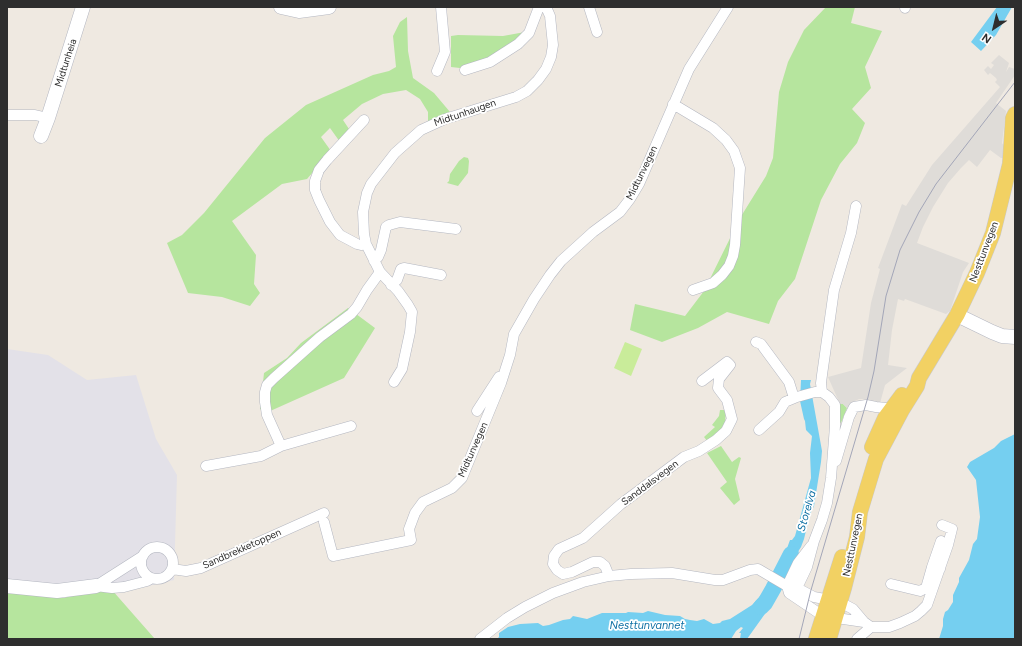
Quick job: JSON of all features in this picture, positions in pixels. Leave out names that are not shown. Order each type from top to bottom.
[{"type":"main road","name":"Nesttunvegen","points":[[834,600],[854,501],[878,431],[890,408],[914,381],[919,378],[957,315],[977,273],[993,234],[1010,164],[1013,118],[1015,114]]},
{"type":"main road","name":"Nesttunvegen","points":[[816,639],[829,617],[857,538],[860,512],[874,466],[887,438],[890,408]]},
{"type":"main road","name":"Nesttunvegen","points":[[829,617],[829,639]]},
{"type":"street","name":"Midtunheia","points":[[41,136],[83,7]]},
{"type":"street","points":[[281,7],[299,11],[329,7]]},
{"type":"street","points":[[437,71],[445,52],[441,7]]},
{"type":"street","points":[[465,70],[490,62],[518,44],[529,33],[539,7]]},
{"type":"street","name":"Midtunhaugen","points":[[394,382],[402,369],[412,312],[408,305],[380,272],[366,244],[363,212],[367,193],[371,184],[382,168],[407,141],[421,130],[433,124],[516,96],[527,91],[538,80],[546,69],[554,45],[551,24],[546,7]]},
{"type":"street","points":[[589,7],[597,32]]},
{"type":"street","name":"Midtunvegen","points":[[289,528],[324,517],[333,556],[411,540],[408,529],[415,513],[423,502],[452,488],[462,478],[506,368],[514,334],[535,296],[561,261],[620,212],[630,200],[639,184],[689,69],[728,7]]},
{"type":"street","points":[[673,104],[713,128],[726,140],[734,152],[740,168],[733,256],[729,266],[713,283],[693,290]]},
{"type":"street","points":[[7,115],[35,115],[48,118]]},
{"type":"street","points":[[364,120],[326,160],[319,170],[315,181],[315,190],[318,200],[330,222],[340,235],[357,244],[366,244]]},
{"type":"street","points":[[818,392],[834,290],[851,233],[856,206]]},
{"type":"street","points":[[374,261],[378,257],[381,250],[386,227],[390,225],[400,222],[456,229]]},
{"type":"street","points":[[391,284],[397,280],[401,269],[404,268],[441,275]]},
{"type":"street","points":[[281,446],[267,415],[265,392],[267,385],[320,337],[351,314],[380,272]]},
{"type":"street","points":[[957,315],[1002,336],[1015,337]]},
{"type":"street","points":[[758,346],[761,344],[789,382],[794,395]]},
{"type":"street","name":"Sanddalsvegen","points":[[609,576],[605,566],[600,562],[593,562],[572,572],[563,574],[557,570],[553,564],[554,556],[559,548],[583,538],[621,504],[684,457],[699,451],[716,440],[726,431],[732,419],[727,400],[718,388],[719,379],[730,365],[727,362],[702,381]]},
{"type":"street","name":"Midtunvegen","points":[[477,411],[494,383],[506,368]]},
{"type":"street","points":[[759,430],[778,412],[785,402],[794,395],[818,392],[829,397],[835,405],[831,478]]},
{"type":"street","points":[[890,408],[860,405],[854,407],[851,411],[831,478],[822,520],[807,568],[789,586],[789,593],[829,617],[889,627],[905,621],[922,611],[928,601],[941,541]]},
{"type":"street","points":[[206,466],[261,456],[281,446],[351,426]]},
{"type":"street","points":[[891,584],[920,592],[926,588],[948,545],[952,529],[942,525]]},
{"type":"street","name":"Sandbrekketoppen","points":[[172,569],[186,571],[202,568],[289,528]]},
{"type":"street","points":[[96,586],[143,556],[151,549],[163,549],[168,552],[173,563],[172,569],[164,578],[152,578],[144,573],[142,569],[141,560],[143,556]]},
{"type":"street","points":[[480,639],[507,618],[525,607],[553,593],[583,582],[609,576],[672,573],[719,580],[736,576],[750,570],[758,569],[769,576],[814,597],[834,600],[853,609],[868,624]]},
{"type":"street","points":[[7,586],[58,591],[96,586],[112,588],[124,587],[147,582],[152,578]]},
{"type":"street","points":[[857,639],[868,624]]},
{"type":"shaded area","points":[[999,55],[1009,63],[1006,72],[1009,67],[1015,69],[1015,75],[996,103],[1006,111],[1002,143],[1007,150],[1006,158],[1001,158],[990,150],[977,167],[969,160],[948,183],[933,207],[917,243],[969,263],[963,272],[950,311],[946,314],[905,299],[904,301],[898,299],[892,330],[888,365],[907,368],[885,385],[880,403],[859,399],[847,408],[843,404],[840,404],[828,377],[861,368],[871,303],[880,269],[878,268],[902,204],[906,206],[932,165],[1000,87],[995,82],[997,80],[996,78],[990,73],[988,75],[984,70],[988,66],[991,69],[994,65],[991,63]]},
{"type":"shaded area","points":[[7,349],[48,355],[87,380],[136,375],[156,439],[177,475],[174,580],[135,589],[17,594],[7,592]]},
{"type":"green space","points":[[826,7],[855,7],[851,23],[882,31],[865,67],[871,88],[852,109],[865,123],[857,143],[840,164],[821,200],[795,279],[778,301],[769,324],[727,312],[698,328],[662,342],[630,330],[635,304],[685,316],[704,291],[740,218],[766,176],[773,158],[779,92],[788,62],[804,30]]},
{"type":"green space","points":[[407,17],[408,51],[413,78],[434,93],[450,112],[428,122],[428,112],[420,99],[406,90],[383,94],[362,104],[343,120],[351,132],[340,142],[330,128],[321,137],[331,151],[307,179],[282,184],[232,221],[256,255],[254,284],[260,293],[250,306],[222,297],[188,293],[167,243],[182,235],[204,213],[265,138],[306,105],[373,75],[389,71],[396,67],[393,36],[400,22]]},
{"type":"green space","points":[[525,32],[525,35],[477,65],[460,68],[451,67],[451,36],[503,36]]},
{"type":"green space","points":[[464,157],[468,158],[469,161],[468,173],[458,186],[447,183],[449,181],[450,174],[459,161]]},
{"type":"green space","points":[[348,308],[375,328],[344,378],[268,412],[260,409],[264,373],[287,358],[301,343]]},
{"type":"green space","points":[[625,342],[642,349],[631,376],[614,368]]},
{"type":"green space","points":[[840,404],[843,404],[847,408],[841,423],[839,422]]},
{"type":"green space","points":[[720,410],[726,410],[725,422],[721,429],[708,442],[704,437],[715,427],[712,425],[719,416]]},
{"type":"green space","points":[[721,446],[732,462],[739,457],[741,458],[735,479],[740,500],[734,505],[720,488],[727,482],[707,453]]},
{"type":"green space","points":[[7,584],[64,598],[87,590],[112,590],[155,639],[7,639]]},
{"type":"water","points":[[997,7],[1012,7],[996,35],[981,51],[971,42]]},
{"type":"water","points":[[801,380],[811,380],[810,384],[822,451],[821,462],[814,506],[810,514],[804,539],[801,547],[786,571],[782,573],[777,570],[786,558],[786,551],[790,540],[792,540],[795,536],[811,478],[810,453],[812,436],[806,430],[800,401]]},
{"type":"water","points":[[1015,434],[1015,639],[939,639],[945,612],[953,602],[953,595],[959,582],[959,578],[969,560],[973,544],[977,539],[980,517],[976,480],[967,467],[970,462],[994,448],[1001,441]]},
{"type":"water","name":"Nesttunvannet","points":[[769,586],[777,591],[772,604],[747,639],[740,639],[741,633],[739,633],[743,628],[741,627],[736,631],[731,639],[497,639],[499,637],[499,633],[508,627],[520,624],[538,623],[543,626],[570,619],[573,616],[587,619],[602,613],[643,613],[648,611],[665,615],[680,616],[685,619],[697,621],[704,619],[713,624],[720,623],[730,619],[752,605]]},
{"type":"waterway","name":"Storelva","points":[[761,607],[773,589],[791,554]]},
{"type":"tram line","points":[[799,639],[811,590],[868,397],[874,371],[886,296],[900,250],[919,212],[936,184],[1015,82]]}]
